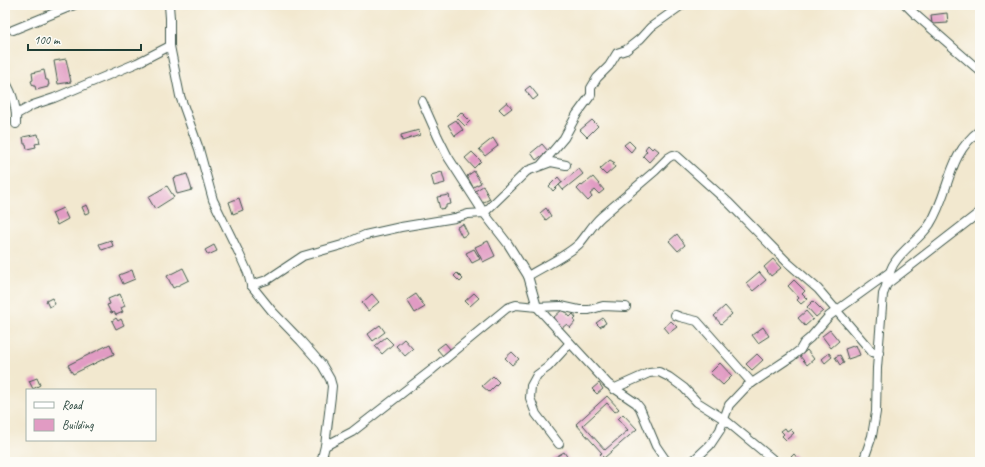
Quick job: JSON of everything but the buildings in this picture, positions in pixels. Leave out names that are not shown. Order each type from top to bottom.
[{"type":"street","points":[[13,30],[74,5]]},
{"type":"street","points":[[169,5],[170,46],[180,96],[199,149],[213,200],[248,273],[251,285],[272,311],[301,340],[322,365],[330,379],[332,386],[331,396],[325,446],[321,462]]},
{"type":"street","points":[[540,166],[564,138],[577,114],[591,95],[591,88],[596,78],[609,66],[617,53],[626,50],[640,39],[651,27],[682,5]]},
{"type":"street","points":[[906,5],[980,71]]},
{"type":"street","points":[[17,114],[33,105],[54,98],[137,63],[170,46]]},
{"type":"street","points":[[5,81],[11,93],[17,114],[16,124]]},
{"type":"street","points":[[422,101],[448,157],[484,213],[508,244],[528,276],[536,307],[613,388],[625,395],[640,408],[656,446],[667,462]]},
{"type":"street","points":[[863,462],[872,436],[876,412],[876,368],[879,353],[883,294],[888,284],[890,272],[899,256],[930,224],[936,213],[954,162],[962,148],[972,136],[980,130]]},
{"type":"street","points":[[528,276],[578,244],[594,223],[673,155],[677,156],[729,204],[781,256],[818,289],[872,352],[879,353]]},
{"type":"street","points":[[251,285],[267,280],[303,256],[342,245],[365,235],[455,218],[468,214],[484,213],[527,171],[551,162],[566,165]]},
{"type":"street","points":[[888,284],[980,212]]},
{"type":"street","points":[[692,462],[710,445],[720,430],[729,405],[746,387],[775,369],[800,350],[829,316],[890,272]]},
{"type":"street","points":[[325,446],[358,428],[507,308],[516,305],[536,307],[561,306],[579,310],[589,310],[603,306],[626,307]]},
{"type":"street","points":[[675,315],[697,321],[752,383]]},
{"type":"street","points":[[559,444],[536,414],[530,398],[531,386],[537,375],[548,367],[570,343]]},
{"type":"street","points":[[613,388],[649,373],[659,372],[670,377],[684,388],[697,402],[724,419],[776,462]]}]
